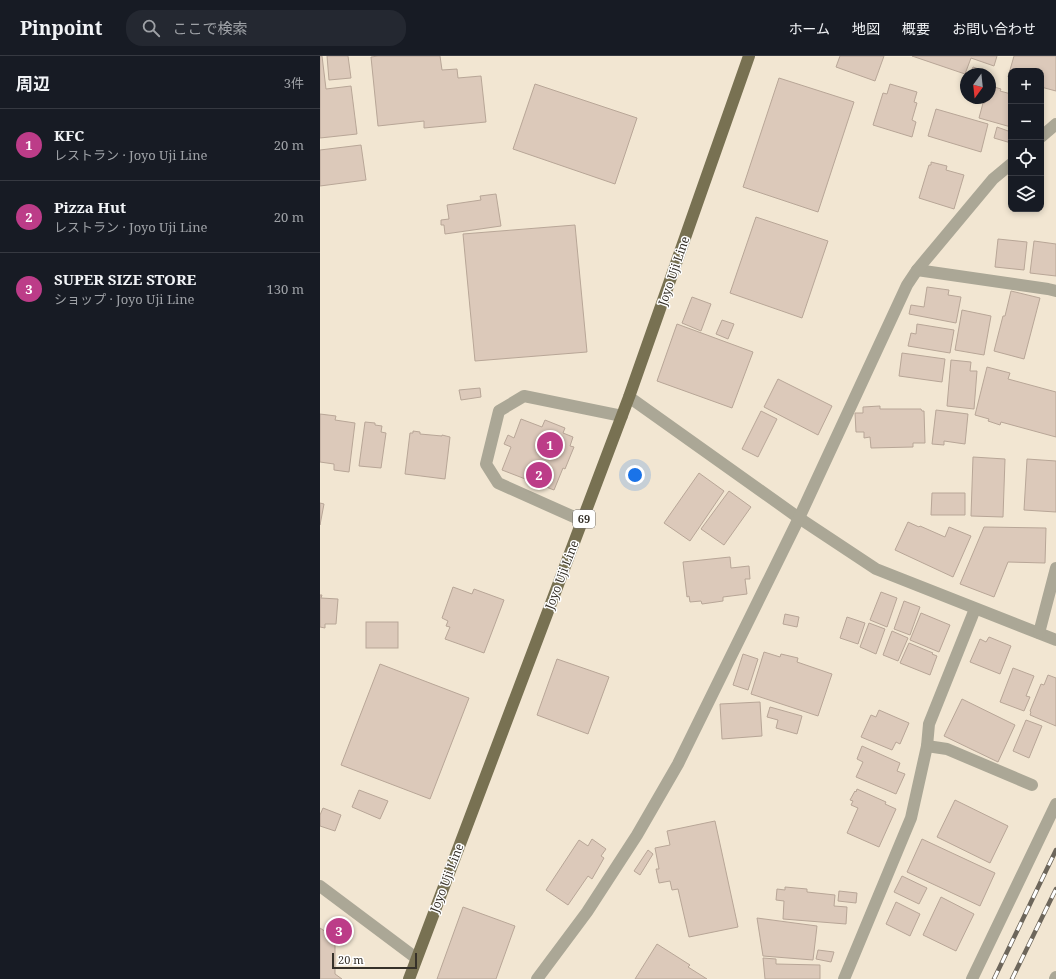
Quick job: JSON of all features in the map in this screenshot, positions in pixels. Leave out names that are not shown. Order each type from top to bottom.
[{"type":"main road","name":"Joyo Uji Line","points":[[409,979],[629,397],[749,56]]},
{"type":"street","points":[[1044,134],[1056,124]]},
{"type":"street","points":[[537,979],[587,912],[633,842],[678,764],[799,518],[907,285],[917,270],[993,179],[1008,166]]},
{"type":"street","points":[[917,270],[1056,291]]},
{"type":"street","points":[[583,521],[498,483],[486,464],[499,411],[524,396],[622,416]]},
{"type":"street","points":[[629,397],[799,518],[876,569],[1056,640]]},
{"type":"street","points":[[1039,634],[1056,568]]},
{"type":"street","points":[[844,979],[911,818],[927,746],[929,724],[975,609]]},
{"type":"street","points":[[927,746],[947,749],[1032,784]]},
{"type":"street","points":[[972,979],[1056,804]]},
{"type":"street","points":[[320,886],[416,958]]},
{"type":"building","points":[[320,56],[322,56],[326,89],[351,86],[357,134],[320,138]]},
{"type":"building","points":[[327,56],[348,56],[351,78],[329,80]]},
{"type":"building","points":[[440,56],[442,70],[457,69],[458,78],[481,76],[486,122],[424,128],[424,121],[378,126],[371,57]]},
{"type":"building","points":[[840,56],[884,56],[875,81],[836,67]]},
{"type":"building","points":[[912,56],[997,56],[994,66],[971,58],[967,68],[960,68],[960,72]]},
{"type":"building","points":[[1014,56],[1056,56],[1056,91],[1044,88],[1044,68],[1011,68]]},
{"type":"building","points":[[779,78],[854,102],[818,212],[743,187]]},
{"type":"building","points":[[535,84],[637,118],[615,184],[513,149]]},
{"type":"building","points":[[890,84],[917,92],[914,102],[917,103],[912,120],[916,122],[912,137],[873,125],[883,93],[887,94]]},
{"type":"building","points":[[996,88],[1001,89],[1000,91],[1008,93],[1008,126],[979,118],[983,104],[996,104]]},
{"type":"building","points":[[936,109],[988,124],[981,152],[928,136]]},
{"type":"building","points":[[997,127],[1008,131],[1008,142],[994,138]]},
{"type":"building","points":[[361,145],[366,180],[320,186],[320,150]]},
{"type":"building","points":[[931,162],[947,166],[946,170],[964,175],[954,209],[919,198]]},
{"type":"building","points":[[496,194],[501,226],[445,234],[444,225],[441,225],[441,220],[449,219],[447,205],[481,200],[480,196]]},
{"type":"building","points":[[756,217],[828,241],[802,318],[730,293]]},
{"type":"building","points":[[575,225],[587,352],[475,361],[463,234]]},
{"type":"building","points":[[998,239],[1027,242],[1024,270],[995,267]]},
{"type":"building","points":[[1034,241],[1056,244],[1056,276],[1030,273]]},
{"type":"building","points":[[927,287],[949,290],[948,295],[961,297],[956,323],[909,314],[911,305],[924,307]]},
{"type":"building","points":[[1011,291],[1040,298],[1024,359],[994,351]]},
{"type":"building","points":[[692,297],[711,304],[701,331],[682,323]]},
{"type":"building","points":[[962,310],[991,316],[984,355],[955,350]]},
{"type":"building","points":[[722,320],[734,324],[728,339],[716,334]]},
{"type":"building","points":[[677,324],[753,352],[732,408],[657,381]]},
{"type":"building","points":[[917,324],[954,330],[950,353],[908,346],[911,333],[916,334]]},
{"type":"building","points":[[902,353],[945,359],[942,382],[899,376]]},
{"type":"building","points":[[951,360],[971,362],[970,371],[977,371],[974,409],[947,406]]},
{"type":"building","points":[[987,367],[1010,373],[1008,379],[1056,392],[1056,437],[1001,422],[1000,425],[988,421],[989,419],[975,415]]},
{"type":"building","points":[[778,379],[832,406],[818,435],[764,407]]},
{"type":"building","points":[[480,388],[481,397],[461,400],[459,390]]},
{"type":"building","points":[[880,406],[880,409],[921,409],[924,411],[925,443],[913,443],[913,447],[871,448],[870,437],[864,438],[864,432],[856,432],[855,413],[863,413],[863,407]]},
{"type":"building","points":[[936,410],[968,414],[965,444],[944,441],[944,445],[932,444]]},
{"type":"building","points":[[761,411],[777,419],[758,457],[742,449]]},
{"type":"building","points":[[320,414],[336,416],[335,420],[355,423],[349,472],[334,470],[334,464],[320,462]]},
{"type":"building","points":[[521,419],[542,427],[545,420],[565,428],[563,433],[573,437],[570,446],[574,447],[554,490],[502,470],[511,447],[504,444],[508,435],[514,438]]},
{"type":"building","points":[[365,422],[375,423],[375,425],[382,426],[381,432],[386,433],[381,468],[359,466]]},
{"type":"building","points":[[413,431],[420,432],[420,434],[450,437],[445,479],[405,474],[410,433],[413,433]]},
{"type":"building","points":[[973,457],[1005,459],[1003,517],[971,516]]},
{"type":"building","points":[[1027,459],[1056,461],[1056,512],[1024,510]]},
{"type":"building","points":[[699,473],[724,491],[690,541],[664,523]]},
{"type":"building","points":[[729,491],[751,507],[724,545],[701,529]]},
{"type":"building","points":[[932,493],[965,493],[965,515],[931,515]]},
{"type":"building","points":[[320,503],[324,504],[320,525]]},
{"type":"building","points":[[908,522],[945,537],[949,527],[971,536],[953,577],[895,550]]},
{"type":"building","points":[[984,527],[1046,528],[1045,563],[1008,562],[994,597],[960,584]]},
{"type":"building","points":[[730,557],[731,568],[749,566],[750,579],[745,579],[747,594],[723,597],[723,601],[702,604],[701,601],[690,602],[689,596],[687,597],[683,562]]},
{"type":"building","points":[[453,587],[472,594],[474,589],[504,600],[484,653],[445,639],[450,627],[446,626],[448,621],[442,618]]},
{"type":"building","points":[[881,592],[897,598],[887,627],[870,620]]},
{"type":"building","points":[[320,595],[322,595],[321,598],[338,599],[336,624],[325,624],[325,628],[320,627]]},
{"type":"building","points":[[904,601],[920,607],[910,635],[894,629]]},
{"type":"building","points":[[921,613],[950,625],[939,652],[910,640]]},
{"type":"building","points":[[785,614],[799,617],[797,627],[783,624]]},
{"type":"building","points":[[847,617],[865,623],[858,644],[840,638]]},
{"type":"building","points":[[366,622],[398,622],[398,648],[366,648]]},
{"type":"building","points":[[869,623],[885,629],[876,654],[860,647]]},
{"type":"building","points":[[892,631],[908,638],[898,661],[883,655]]},
{"type":"building","points":[[989,637],[1011,646],[1000,674],[970,662],[980,639],[986,642]]},
{"type":"building","points":[[909,643],[937,656],[930,675],[900,663]]},
{"type":"building","points":[[764,652],[780,657],[781,654],[798,658],[797,662],[832,674],[818,716],[751,694]]},
{"type":"building","points":[[743,654],[758,659],[748,690],[733,685]]},
{"type":"building","points":[[557,659],[609,677],[588,734],[537,715]]},
{"type":"building","points":[[380,664],[469,698],[430,799],[341,765]]},
{"type":"building","points":[[1013,668],[1034,676],[1026,696],[1030,697],[1024,711],[1000,702]]},
{"type":"building","points":[[1048,675],[1056,678],[1056,726],[1030,715],[1030,711],[1041,684],[1044,685]]},
{"type":"building","points":[[962,699],[1015,725],[998,762],[944,736]]},
{"type":"building","points":[[760,702],[762,736],[722,739],[720,704]]},
{"type":"building","points":[[770,707],[802,716],[797,734],[776,728],[778,720],[767,717]]},
{"type":"building","points":[[879,710],[909,723],[900,744],[896,742],[892,750],[861,737],[871,715],[876,717]]},
{"type":"building","points":[[1026,720],[1042,726],[1029,758],[1013,751]]},
{"type":"building","points":[[862,746],[900,763],[897,771],[905,774],[896,794],[856,777],[863,762],[857,759]]},
{"type":"building","points":[[857,789],[886,802],[885,804],[896,809],[879,847],[847,833],[858,808],[851,805],[853,801],[850,800]]},
{"type":"building","points":[[359,790],[388,801],[380,819],[352,807]]},
{"type":"building","points":[[955,800],[1008,826],[990,863],[937,837]]},
{"type":"building","points":[[323,808],[341,815],[335,831],[320,826],[320,815]]},
{"type":"building","points":[[715,821],[738,927],[689,937],[678,889],[672,890],[670,881],[659,883],[656,869],[659,869],[655,848],[670,845],[667,831]]},
{"type":"building","points":[[592,839],[606,849],[601,856],[604,858],[592,879],[588,876],[568,905],[546,890],[579,840],[588,846]]},
{"type":"building","points":[[922,839],[995,873],[980,906],[907,872]]},
{"type":"building","points":[[648,850],[653,854],[640,875],[634,871]]},
{"type":"building","points":[[902,876],[927,888],[919,904],[894,892]]},
{"type":"building","points":[[785,887],[807,889],[807,892],[835,895],[834,906],[847,907],[846,924],[783,919],[784,901],[776,900],[777,889],[785,890]]},
{"type":"building","points":[[839,891],[857,893],[856,903],[838,901]]},
{"type":"building","points":[[941,897],[974,914],[956,951],[923,935]]},
{"type":"building","points":[[896,902],[920,914],[910,936],[886,924]]},
{"type":"building","points":[[463,907],[515,926],[496,979],[437,979]]},
{"type":"building","points":[[757,918],[817,926],[813,960],[763,956]]},
{"type":"building","points":[[320,928],[335,938],[335,974],[342,979],[320,979]]},
{"type":"building","points":[[657,944],[690,965],[688,967],[707,979],[635,979]]},
{"type":"building","points":[[818,950],[834,952],[831,962],[816,959]]},
{"type":"building","points":[[763,958],[776,959],[776,964],[820,965],[820,979],[765,979]]},
{"type":"railway","points":[[994,979],[1056,850]]},
{"type":"railway","points":[[1012,979],[1056,889]]},
{"type":"place","name":"KFC","points":[[550,445]]},
{"type":"place","name":"Pizza Hut","points":[[539,475]]},
{"type":"place","name":"SUPER SIZE STORE","points":[[339,931]]}]
